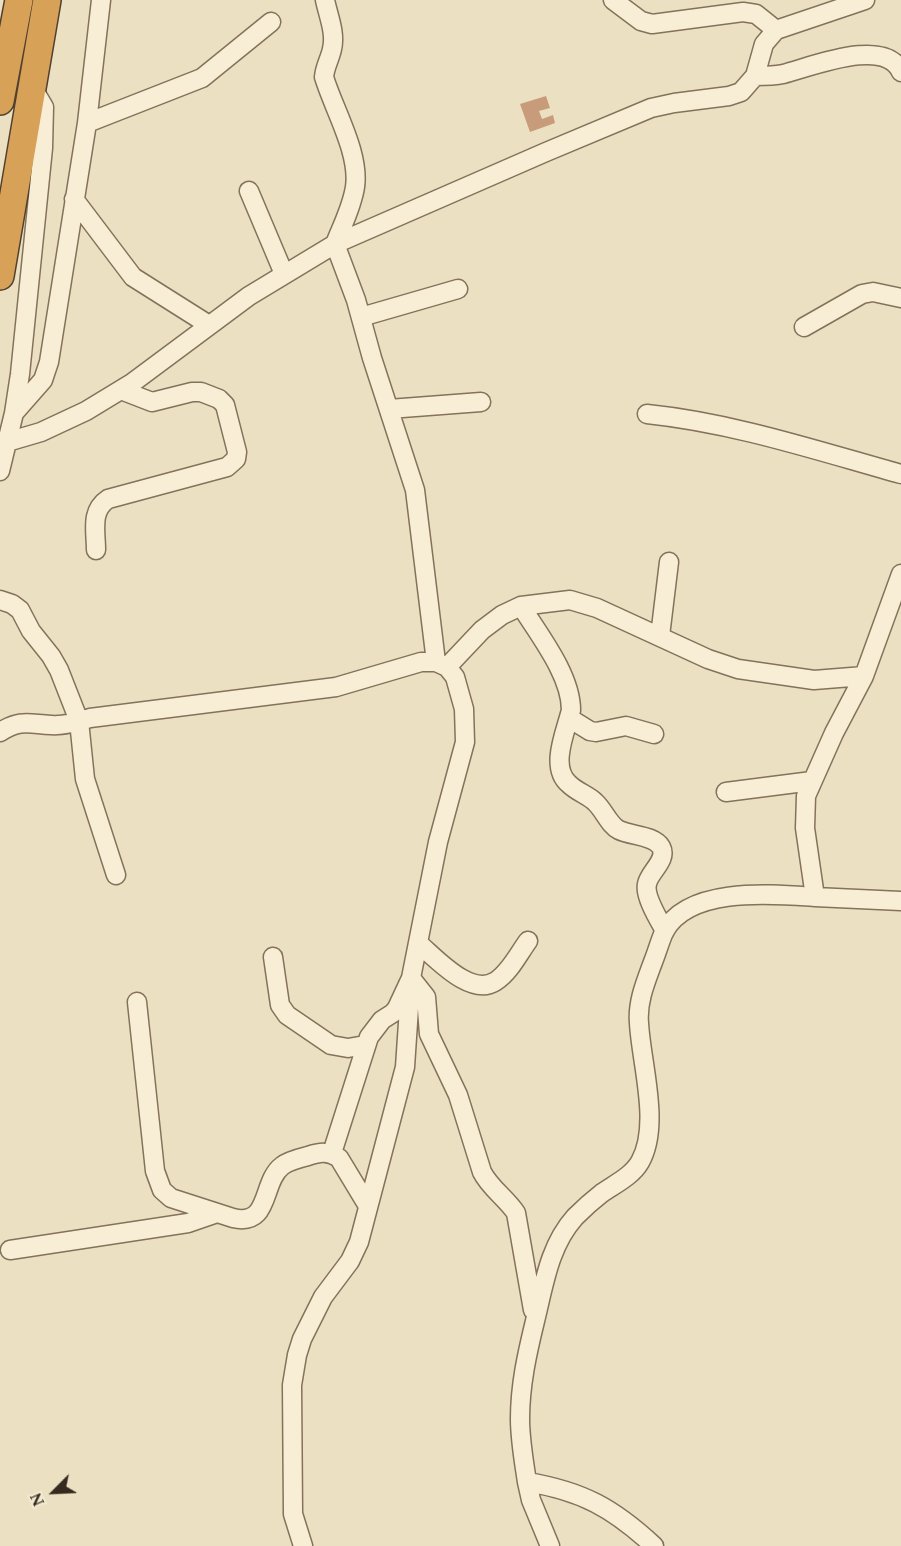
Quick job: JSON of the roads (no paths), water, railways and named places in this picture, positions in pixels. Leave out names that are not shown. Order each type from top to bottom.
[{"type":"highway","points":[[1,94],[19,0]]},
{"type":"highway","points":[[0,276],[47,0]]},
{"type":"street","points":[[14,413],[37,388],[46,373],[87,123],[101,0]]},
{"type":"street","points":[[303,1546],[293,1514],[292,1385],[297,1355],[302,1339],[323,1297],[356,1250],[405,1066],[411,978],[438,842],[465,742],[464,709],[460,693],[455,677],[442,664],[415,490],[372,358],[362,317],[335,244],[352,200],[356,177],[350,147],[324,77],[334,37],[325,0]]},
{"type":"street","points":[[613,0],[641,21],[652,24],[735,12],[750,12],[769,24],[865,0]]},
{"type":"street","points":[[4,441],[57,425],[86,411],[121,390],[209,325],[284,274],[335,244],[651,108],[729,96],[741,92],[755,76],[769,24],[761,0]]},
{"type":"street","points":[[87,123],[202,78],[271,22]]},
{"type":"street","points":[[755,76],[776,75],[845,58],[870,55],[894,61],[901,72]]},
{"type":"street","points":[[0,471],[4,441],[14,413],[20,374],[43,148],[44,107],[32,84]]},
{"type":"street","points":[[249,191],[284,274]]},
{"type":"street","points":[[74,199],[133,277],[209,325]]},
{"type":"street","points":[[362,317],[458,289]]},
{"type":"street","points":[[804,327],[862,294],[873,292],[901,298]]},
{"type":"street","points":[[96,550],[97,509],[108,499],[227,467],[236,459],[237,452],[225,405],[219,399],[201,392],[192,392],[152,402],[121,390]]},
{"type":"street","points":[[389,409],[481,402]]},
{"type":"street","points":[[648,414],[685,418],[768,437],[901,474]]},
{"type":"street","points":[[660,636],[669,562]]},
{"type":"street","points":[[815,897],[805,828],[806,796],[834,733],[864,676],[901,574]]},
{"type":"street","points":[[0,600],[20,610],[36,639],[56,662],[79,721],[85,779],[116,875]]},
{"type":"street","points":[[0,732],[24,722],[52,725],[90,718],[336,687],[421,662],[442,664],[491,622],[521,606],[558,600],[584,603],[708,659],[738,669],[814,680],[864,676]]},
{"type":"street","points":[[521,606],[547,646],[566,683],[571,702],[560,765],[567,783],[592,799],[616,829],[650,839],[657,842],[661,848],[663,854],[661,860],[648,878],[646,888],[665,931]]},
{"type":"street","points":[[569,718],[590,731],[596,732],[626,726],[654,735]]},
{"type":"street","points":[[726,792],[812,781]]},
{"type":"street","points":[[550,1546],[531,1500],[527,1482],[520,1422],[525,1359],[552,1254],[562,1234],[575,1217],[600,1195],[628,1176],[640,1162],[647,1143],[649,1118],[638,1021],[645,985],[665,931],[690,907],[709,900],[765,894],[901,901]]},
{"type":"street","points":[[418,943],[462,979],[473,985],[483,985],[491,984],[503,975],[528,941]]},
{"type":"street","points":[[273,957],[280,1005],[287,1015],[332,1045],[348,1048],[365,1045]]},
{"type":"street","points":[[411,978],[426,997],[429,1034],[458,1095],[482,1172],[487,1181],[516,1213],[535,1321]]},
{"type":"street","points":[[332,1153],[365,1045],[374,1029],[397,1008],[411,978]]},
{"type":"street","points":[[137,1002],[154,1171],[158,1182],[171,1198],[239,1220],[253,1217],[259,1212],[276,1173],[282,1166],[322,1152],[332,1153],[339,1158],[368,1206]]},
{"type":"street","points":[[10,1250],[188,1223],[217,1213]]},
{"type":"street","points":[[527,1482],[570,1492],[601,1505],[617,1514],[654,1546]]}]
